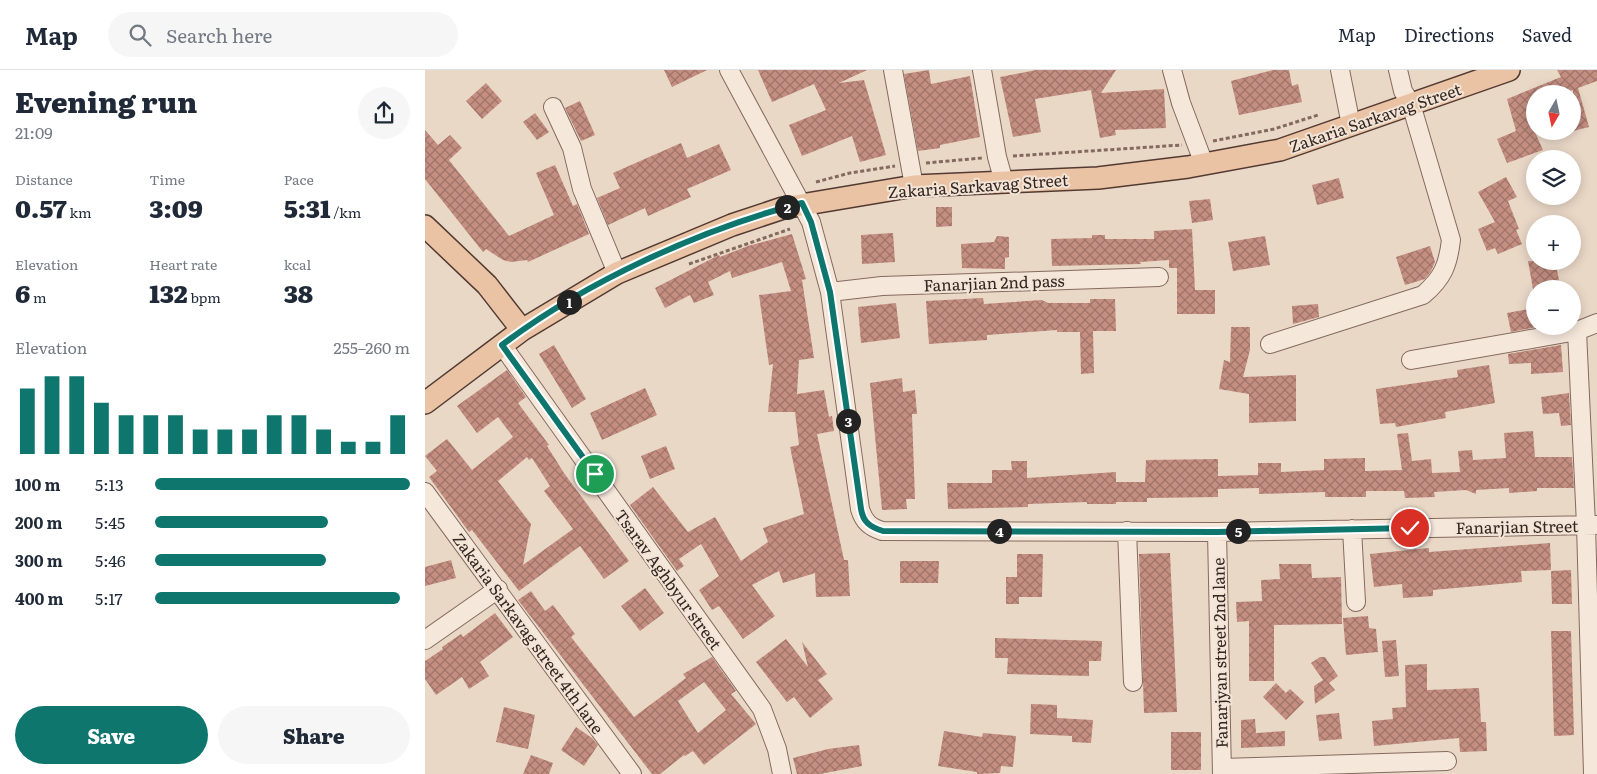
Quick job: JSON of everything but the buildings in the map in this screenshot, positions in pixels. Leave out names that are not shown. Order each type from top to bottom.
[{"type":"main road","name":"Zakaria Sarkavag Street","points":[[425,403],[522,330],[617,273],[731,225],[802,203],[914,186],[1098,178],[1200,154],[1280,150],[1509,70]]},
{"type":"main road","points":[[425,226],[487,285],[522,330]]},
{"type":"street","points":[[729,70],[802,203]]},
{"type":"street","points":[[893,70],[914,186]]},
{"type":"street","points":[[982,70],[997,157],[1004,182]]},
{"type":"street","points":[[1172,70],[1181,102],[1200,154]]},
{"type":"street","points":[[1340,70],[1351,125]]},
{"type":"street","points":[[1270,344],[1423,295],[1438,283],[1449,260],[1451,240],[1411,104],[1403,91],[1398,70]]},
{"type":"street","points":[[553,107],[571,148],[582,189],[617,273]]},
{"type":"street","name":"Fanarjian Street","points":[[802,203],[811,222],[830,292],[861,509],[866,523],[883,531],[1217,532],[1591,525]]},
{"type":"street","name":"Fanarjian 2nd pass","points":[[830,292],[882,286],[1159,277]]},
{"type":"street","points":[[1581,329],[1597,323]]},
{"type":"street","points":[[1411,360],[1554,335]]},
{"type":"street","points":[[1577,335],[1591,525],[1593,774]]},
{"type":"street","name":"Tsarav Aghbyur street","points":[[502,345],[762,709],[777,749],[782,774]]},
{"type":"street","name":"Zakaria Sarkavag street 4th lane","points":[[425,492],[498,589],[630,773]]},
{"type":"street","points":[[1352,529],[1356,602]]},
{"type":"street","points":[[1127,531],[1133,682]]},
{"type":"street","name":"Fanarjyan street 2nd lane","points":[[1217,532],[1222,771]]},
{"type":"street","points":[[425,640],[498,589]]},
{"type":"street","points":[[1222,771],[1447,761]]},
{"type":"path","points":[[815,183],[850,173],[911,164],[997,157],[1200,154],[1274,128],[1320,115]]},
{"type":"path","points":[[683,267],[790,229]]},
{"type":"route","points":[[595,474],[502,345],[522,330],[617,273],[731,225],[802,203],[811,222],[830,292],[862,516],[866,523],[874,528],[883,531],[1217,532],[1410,528]]}]
